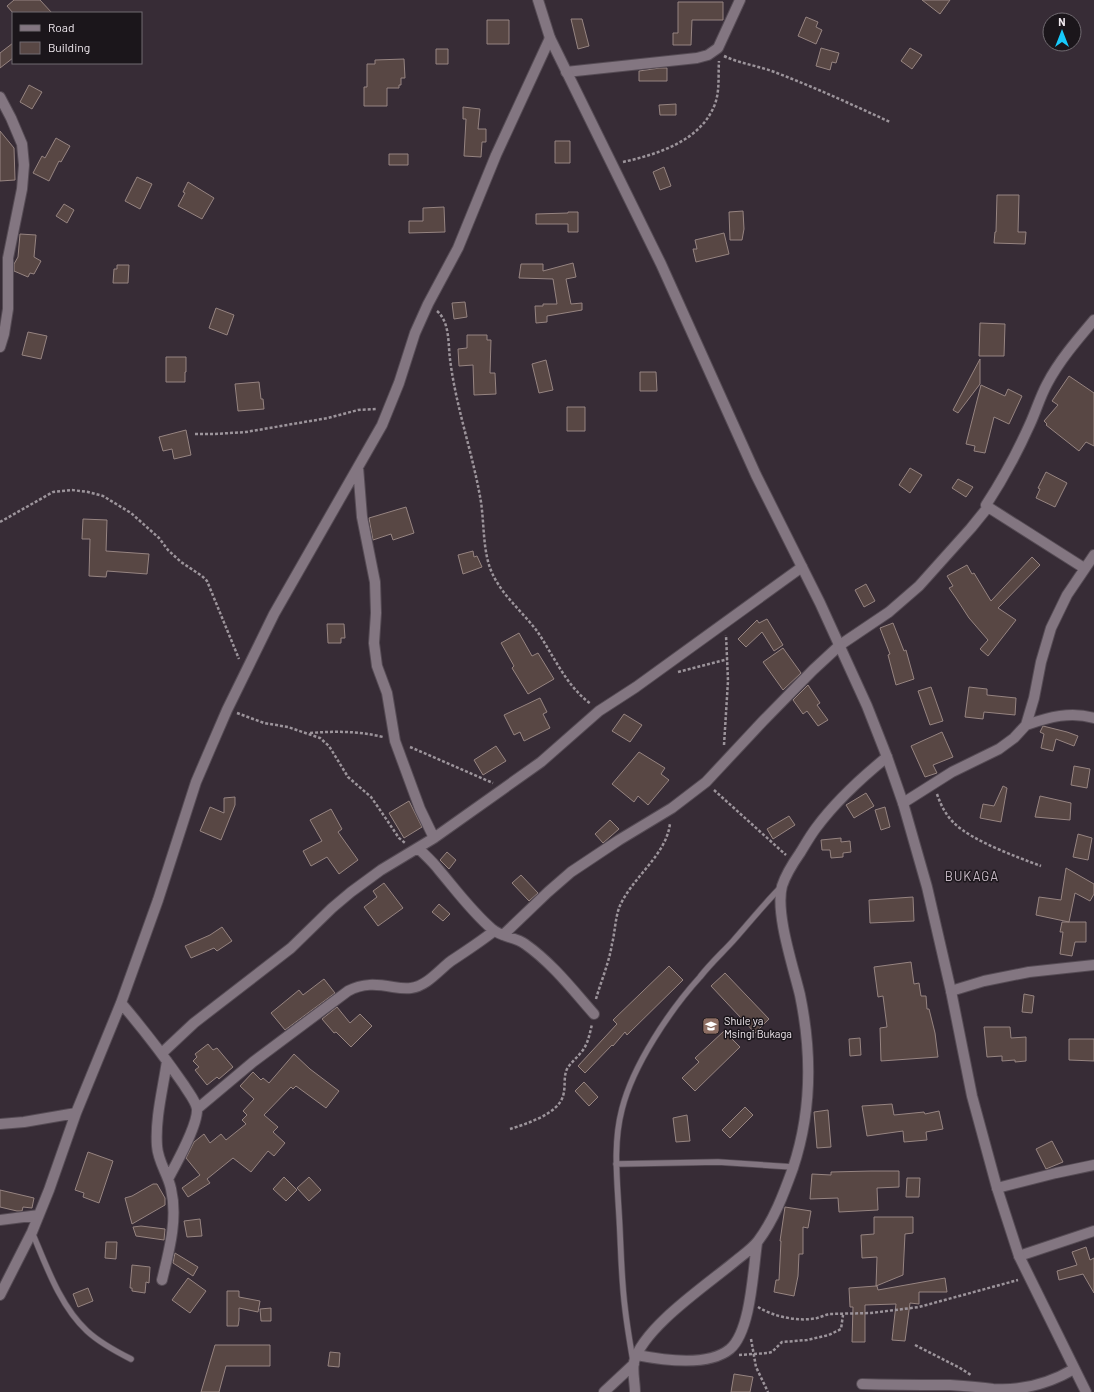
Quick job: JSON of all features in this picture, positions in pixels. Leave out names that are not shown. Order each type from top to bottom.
[{"type":"street","points":[[538,0],[550,38],[661,264],[756,475],[840,645],[867,706],[904,803],[927,887],[951,991],[972,1096],[982,1138],[997,1188],[1019,1256],[1028,1277],[1086,1392]]},
{"type":"street","points":[[566,72],[697,58],[719,51],[740,0]]},
{"type":"street","points":[[0,1295],[32,1232],[49,1190],[76,1112],[121,1003],[158,900],[196,782],[227,710],[274,614],[382,425],[415,332],[458,248],[496,155],[550,38]]},
{"type":"street","points":[[0,97],[22,144],[24,165],[22,189],[8,258],[4,291],[4,334],[0,347]]},
{"type":"street","points":[[197,1109],[253,1062],[348,991],[365,984],[415,988],[424,983],[450,962],[481,941],[498,933],[571,872],[619,840],[672,808],[706,782],[791,692],[840,645],[889,612],[920,586],[971,528],[988,507],[986,505],[1002,481],[1016,455],[1046,385],[1057,366],[1094,320]]},
{"type":"street","points":[[358,467],[362,517],[375,582],[375,654],[377,666],[387,693],[395,741],[420,809],[434,838]]},
{"type":"street","points":[[988,507],[1084,568]]},
{"type":"street","points":[[904,803],[952,772],[999,749],[1014,738],[1026,725],[1034,698],[1041,662],[1052,628],[1066,595],[1094,555]]},
{"type":"street","points":[[162,1280],[170,1240],[174,1208],[168,1179],[161,1165],[157,1147],[157,1130],[165,1057],[205,1014],[291,948],[332,908],[351,892],[381,870],[434,838],[505,788],[541,762],[599,710],[636,687],[726,624],[802,567]]},
{"type":"street","points":[[1026,725],[1046,718],[1064,715],[1094,718]]},
{"type":"street","points":[[604,1392],[636,1360],[652,1332],[665,1319],[757,1243],[778,1208],[793,1167],[805,1118],[809,1084],[808,1040],[800,997],[783,924],[781,907],[782,885],[794,862],[816,828],[838,801],[859,780],[887,757]]},
{"type":"street","points":[[418,848],[439,870],[455,891],[498,933],[524,942],[536,952],[567,983],[594,1014]]},
{"type":"street","points":[[951,991],[1029,972],[1094,965]]},
{"type":"street","points":[[121,1003],[165,1057],[192,1097],[197,1109],[195,1122],[190,1136],[168,1179]]},
{"type":"street","points":[[0,1124],[24,1122],[76,1112]]},
{"type":"street","points":[[997,1188],[1094,1165]]},
{"type":"street","points":[[0,1220],[39,1215]]},
{"type":"street","points":[[1019,1256],[1094,1231]]},
{"type":"street","points":[[636,1360],[691,1361],[719,1355],[730,1348],[737,1339],[743,1326],[749,1301],[757,1243]]},
{"type":"street","points":[[635,1392],[636,1360]]},
{"type":"street","points":[[862,1384],[982,1387],[1001,1389],[1029,1387],[1049,1382],[1074,1369]]},
{"type":"lane","points":[[636,1360],[624,1300],[616,1164],[617,1138],[622,1108],[631,1083],[668,1017],[699,977],[782,885]]},
{"type":"lane","points":[[616,1164],[718,1162],[793,1167]]},
{"type":"lane","points":[[32,1232],[64,1301],[74,1317],[87,1331],[104,1344],[130,1359]]},
{"type":"path","points":[[719,51],[724,56],[734,61],[767,69],[791,78],[890,122]]},
{"type":"path","points":[[612,165],[643,157],[668,148],[691,136],[706,121],[715,103],[719,85],[719,51]]},
{"type":"path","points":[[428,304],[439,312],[448,336],[451,366],[465,436],[478,485],[486,552],[494,577],[547,645],[572,686],[581,697],[599,710]]},
{"type":"path","points":[[195,434],[246,432],[328,418],[358,410],[389,408]]},
{"type":"path","points":[[0,522],[53,492],[72,490],[88,492],[103,496],[118,504],[146,526],[180,562],[202,576],[207,581],[245,673]]},
{"type":"path","points":[[722,766],[727,709],[728,659],[726,624]]},
{"type":"path","points":[[673,674],[728,659]]},
{"type":"path","points":[[227,710],[264,723],[310,733],[320,738],[329,746],[348,777],[371,797],[399,838],[405,843],[418,848]]},
{"type":"path","points":[[310,733],[354,732],[372,734],[395,741],[505,788]]},
{"type":"path","points":[[706,782],[736,811],[794,862]]},
{"type":"path","points":[[933,783],[942,808],[955,824],[987,844],[1012,856],[1041,866]]},
{"type":"path","points":[[510,1129],[550,1112],[558,1105],[563,1097],[565,1074],[568,1067],[583,1050],[590,1032],[595,1002],[612,943],[615,922],[620,907],[629,890],[656,856],[664,841],[670,827],[672,808]]},
{"type":"path","points":[[749,1301],[765,1312],[782,1317],[817,1318],[824,1315],[871,1313],[919,1307],[1028,1277]]},
{"type":"path","points":[[753,1354],[772,1352],[782,1342],[807,1340],[836,1332],[841,1329],[843,1314]]},
{"type":"path","points":[[751,1335],[753,1354],[760,1377],[768,1392]]},
{"type":"path","points":[[915,1345],[970,1374],[982,1387]]},
{"type":"building","points":[[14,0],[40,0],[51,12],[12,12],[7,6]]},
{"type":"building","points":[[922,0],[950,0],[940,14]]},
{"type":"building","points":[[678,2],[723,2],[723,20],[692,20],[691,45],[673,45],[673,33],[678,33]]},
{"type":"building","points":[[806,17],[818,22],[816,27],[822,30],[816,44],[798,36]]},
{"type":"building","points":[[571,19],[582,19],[589,46],[578,49]]},
{"type":"building","points":[[487,20],[509,20],[509,44],[487,44]]},
{"type":"building","points":[[12,44],[12,59],[0,68],[0,53]]},
{"type":"building","points":[[821,48],[839,53],[836,63],[832,62],[830,70],[816,66]]},
{"type":"building","points":[[910,48],[922,55],[912,69],[901,61]]},
{"type":"building","points":[[436,49],[448,49],[448,64],[436,64]]},
{"type":"building","points":[[404,59],[405,78],[401,78],[401,85],[399,85],[399,88],[387,88],[387,106],[364,106],[364,87],[367,87],[367,64],[375,64],[375,60]]},
{"type":"building","points":[[667,68],[667,81],[639,81],[639,71]]},
{"type":"building","points":[[29,85],[42,92],[32,109],[20,102]]},
{"type":"building","points":[[676,104],[676,115],[660,115],[659,105]]},
{"type":"building","points":[[463,107],[480,109],[478,129],[486,129],[486,142],[482,142],[481,157],[464,156],[466,119],[463,119]]},
{"type":"building","points":[[0,131],[14,148],[15,180],[0,181]]},
{"type":"building","points":[[56,138],[70,146],[61,162],[59,161],[49,181],[33,173],[42,156],[45,158]]},
{"type":"building","points":[[555,141],[570,141],[570,163],[555,163]]},
{"type":"building","points":[[389,154],[408,154],[408,165],[389,165]]},
{"type":"building","points":[[664,167],[671,186],[660,190],[653,172]]},
{"type":"building","points":[[137,177],[152,184],[140,209],[125,201]]},
{"type":"building","points":[[188,182],[214,198],[202,219],[178,206],[185,193],[183,192]]},
{"type":"building","points":[[997,195],[1019,195],[1018,232],[1026,232],[1025,244],[994,243],[996,232]]},
{"type":"building","points":[[64,204],[74,210],[67,223],[56,216]]},
{"type":"building","points":[[444,207],[445,232],[409,233],[409,221],[423,221],[423,208]]},
{"type":"building","points":[[743,211],[744,229],[742,240],[730,240],[729,212]]},
{"type":"building","points":[[578,212],[578,232],[568,232],[568,224],[536,224],[536,214]]},
{"type":"building","points":[[724,233],[729,254],[696,262],[693,249],[697,249],[695,240]]},
{"type":"building","points":[[20,234],[36,235],[34,257],[41,261],[34,274],[30,273],[28,277],[14,271],[14,264],[18,257]]},
{"type":"building","points":[[573,263],[576,277],[566,279],[571,304],[582,303],[582,310],[547,316],[547,322],[536,323],[535,306],[543,306],[543,304],[557,304],[553,279],[519,278],[521,264],[543,264],[543,271]]},
{"type":"building","points":[[117,265],[129,265],[128,283],[113,283],[114,269],[117,269]]},
{"type":"building","points":[[465,302],[467,317],[454,319],[452,303]]},
{"type":"building","points":[[216,308],[234,315],[227,335],[209,328]]},
{"type":"building","points":[[980,323],[1005,324],[1004,356],[979,356]]},
{"type":"building","points":[[28,332],[47,336],[41,359],[22,355]]},
{"type":"building","points":[[467,335],[487,335],[487,340],[491,340],[490,373],[495,373],[496,394],[474,395],[473,365],[459,366],[458,349],[467,348]]},
{"type":"building","points":[[166,357],[186,357],[185,382],[166,382]]},
{"type":"building","points":[[980,359],[980,384],[958,413],[953,410]]},
{"type":"building","points":[[546,360],[553,390],[539,393],[532,364]]},
{"type":"building","points":[[640,372],[656,372],[657,391],[640,391]]},
{"type":"building","points":[[1069,376],[1094,393],[1094,446],[1086,442],[1079,451],[1046,425],[1047,424],[1044,421],[1058,405],[1052,401]]},
{"type":"building","points":[[259,382],[264,409],[238,411],[235,384]]},
{"type":"building","points":[[981,385],[1005,396],[1008,389],[1022,396],[1009,424],[994,417],[985,453],[974,451],[975,446],[966,444]]},
{"type":"building","points":[[567,407],[585,407],[585,431],[567,431]]},
{"type":"building","points":[[186,430],[191,455],[174,459],[172,449],[163,451],[159,437]]},
{"type":"building","points":[[910,468],[922,475],[910,493],[899,485]]},
{"type":"building","points":[[1046,472],[1067,483],[1055,507],[1036,498],[1040,489],[1038,488]]},
{"type":"building","points":[[958,479],[973,487],[966,497],[952,488]]},
{"type":"building","points":[[406,507],[414,533],[393,540],[391,534],[373,540],[369,518]]},
{"type":"building","points":[[83,519],[107,520],[106,551],[149,554],[147,574],[107,571],[106,577],[89,576],[90,539],[82,539]]},
{"type":"building","points":[[473,551],[474,557],[477,556],[482,567],[463,574],[458,555]]},
{"type":"building","points":[[1032,557],[1040,565],[998,608],[1016,620],[988,656],[980,649],[988,640],[969,618],[949,588],[953,586],[947,576],[967,565],[972,574],[974,573],[991,601]]},
{"type":"building","points":[[866,584],[875,601],[864,607],[855,590]]},
{"type":"building","points":[[767,619],[783,645],[774,651],[762,632],[746,647],[738,639],[757,620],[759,623]]},
{"type":"building","points":[[893,623],[904,651],[906,650],[914,679],[896,685],[888,655],[890,654],[880,628]]},
{"type":"building","points":[[327,624],[344,624],[345,638],[341,638],[341,643],[328,643]]},
{"type":"building","points":[[519,633],[532,656],[538,653],[554,679],[528,694],[512,668],[514,666],[501,643]]},
{"type":"building","points":[[783,648],[801,673],[783,690],[763,662]]},
{"type":"building","points":[[808,685],[820,703],[817,705],[828,720],[818,726],[807,711],[803,714],[793,700]]},
{"type":"building","points":[[931,687],[943,721],[930,725],[918,691]]},
{"type":"building","points":[[969,687],[987,689],[987,695],[1016,698],[1015,715],[984,712],[983,719],[965,717]]},
{"type":"building","points":[[540,698],[547,712],[543,714],[550,728],[524,741],[520,732],[514,735],[504,715]]},
{"type":"building","points":[[624,714],[642,725],[630,742],[612,731]]},
{"type":"building","points":[[1043,726],[1078,736],[1074,746],[1056,739],[1053,751],[1041,748],[1044,734],[1040,732]]},
{"type":"building","points":[[942,732],[953,757],[933,765],[937,773],[925,777],[911,746]]},
{"type":"building","points":[[496,746],[506,761],[483,775],[474,760]]},
{"type":"building","points":[[639,752],[665,768],[661,774],[669,780],[648,805],[638,796],[634,802],[612,784]]},
{"type":"building","points":[[1074,766],[1090,769],[1087,788],[1071,785]]},
{"type":"building","points":[[1003,786],[1007,788],[1001,822],[980,818],[983,804],[994,806]]},
{"type":"building","points":[[866,793],[874,806],[854,818],[846,805]]},
{"type":"building","points":[[1040,796],[1071,803],[1070,820],[1035,817]]},
{"type":"building","points":[[235,797],[235,805],[221,840],[200,831],[210,807],[224,813],[224,798]]},
{"type":"building","points":[[409,801],[422,827],[404,838],[389,813]]},
{"type":"building","points":[[885,807],[890,827],[881,830],[875,810]]},
{"type":"building","points":[[331,809],[342,829],[338,832],[358,860],[339,874],[327,857],[311,866],[303,851],[322,841],[310,820]]},
{"type":"building","points":[[789,816],[795,825],[773,839],[767,829]]},
{"type":"building","points":[[610,820],[619,829],[603,843],[595,834]]},
{"type":"building","points":[[1078,834],[1092,838],[1088,860],[1073,857]]},
{"type":"building","points":[[841,838],[841,842],[850,841],[851,852],[843,853],[843,857],[831,858],[830,850],[822,850],[821,840]]},
{"type":"building","points":[[447,852],[456,860],[449,869],[440,860]]},
{"type":"building","points":[[1066,868],[1094,884],[1094,894],[1090,901],[1075,893],[1069,922],[1036,915],[1039,897],[1061,900]]},
{"type":"building","points":[[521,875],[538,893],[529,901],[512,883]]},
{"type":"building","points":[[384,883],[403,908],[378,926],[364,907],[377,897],[373,891]]},
{"type":"building","points":[[913,897],[914,921],[870,923],[869,900]]},
{"type":"building","points":[[439,904],[450,914],[443,921],[432,912]]},
{"type":"building","points":[[1062,922],[1086,922],[1086,942],[1075,942],[1072,956],[1060,954],[1063,932],[1060,932]]},
{"type":"building","points":[[222,927],[232,941],[217,951],[214,948],[191,958],[185,946],[210,935]]},
{"type":"building","points":[[911,962],[914,984],[919,983],[921,996],[926,996],[927,1009],[929,1009],[935,1033],[938,1057],[881,1061],[880,1028],[887,1027],[883,996],[878,997],[874,967]]},
{"type":"building","points":[[669,966],[683,980],[627,1035],[625,1032],[585,1073],[578,1066],[617,1024],[613,1020]]},
{"type":"building","points":[[725,973],[769,1019],[755,1033],[711,986]]},
{"type":"building","points":[[324,979],[335,993],[285,1030],[271,1013],[299,990],[303,995]]},
{"type":"building","points":[[1024,994],[1034,996],[1032,1013],[1022,1012]]},
{"type":"building","points":[[337,1007],[350,1023],[360,1014],[372,1026],[351,1047],[336,1032],[334,1033],[322,1019]]},
{"type":"building","points":[[984,1027],[1010,1027],[1011,1038],[1026,1037],[1026,1061],[1002,1061],[1002,1056],[987,1057]]},
{"type":"building","points":[[724,1031],[740,1047],[695,1091],[682,1078],[699,1062],[695,1058]]},
{"type":"building","points":[[860,1038],[861,1055],[850,1056],[849,1039]]},
{"type":"building","points":[[1069,1039],[1094,1039],[1094,1061],[1069,1060]]},
{"type":"building","points":[[208,1044],[213,1050],[217,1048],[233,1067],[219,1079],[217,1077],[207,1085],[195,1070],[199,1067],[193,1061],[197,1057],[195,1054]]},
{"type":"building","points":[[294,1054],[310,1069],[339,1091],[326,1108],[296,1086],[293,1089],[291,1087],[264,1115],[278,1127],[273,1132],[285,1143],[274,1156],[268,1151],[251,1172],[233,1158],[207,1179],[210,1183],[188,1197],[182,1188],[200,1175],[186,1158],[194,1142],[204,1134],[210,1143],[221,1134],[226,1140],[246,1124],[242,1120],[247,1115],[243,1111],[254,1099],[240,1086],[253,1072],[261,1080],[263,1078],[269,1083]]},
{"type":"building","points":[[584,1082],[598,1097],[589,1106],[575,1091]]},
{"type":"building","points":[[892,1104],[894,1115],[924,1112],[925,1114],[939,1111],[943,1129],[926,1132],[927,1140],[904,1142],[903,1131],[867,1136],[862,1106]]},
{"type":"building","points":[[745,1107],[753,1115],[730,1138],[722,1130]]},
{"type":"building","points":[[828,1110],[831,1147],[817,1148],[814,1112]]},
{"type":"building","points":[[687,1115],[690,1141],[676,1142],[673,1118]]},
{"type":"building","points":[[1052,1141],[1063,1162],[1046,1169],[1036,1149]]},
{"type":"building","points":[[88,1152],[113,1161],[99,1203],[83,1197],[84,1193],[75,1190]]},
{"type":"building","points":[[899,1171],[899,1187],[877,1188],[878,1210],[839,1212],[838,1198],[810,1199],[812,1174],[831,1175],[831,1172]]},
{"type":"building","points":[[284,1177],[297,1190],[286,1201],[273,1189]]},
{"type":"building","points":[[309,1177],[321,1190],[309,1201],[297,1188]]},
{"type":"building","points":[[907,1178],[920,1178],[919,1197],[906,1197]]},
{"type":"building","points":[[153,1184],[157,1184],[165,1198],[165,1205],[132,1224],[125,1198],[132,1196]]},
{"type":"building","points":[[0,1190],[34,1198],[32,1208],[23,1207],[22,1211],[17,1211],[0,1207]]},
{"type":"building","points":[[785,1207],[811,1211],[808,1228],[803,1227],[803,1254],[799,1254],[798,1276],[794,1296],[774,1292],[776,1280],[779,1280],[780,1241]]},
{"type":"building","points":[[874,1217],[913,1217],[913,1233],[905,1234],[903,1275],[876,1286],[877,1257],[862,1258],[861,1235],[874,1234]]},
{"type":"building","points":[[200,1219],[202,1236],[187,1237],[184,1221]]},
{"type":"building","points":[[141,1226],[165,1229],[164,1240],[136,1236],[133,1227]]},
{"type":"building","points":[[106,1242],[117,1242],[116,1259],[105,1258]]},
{"type":"building","points":[[1086,1247],[1090,1260],[1094,1258],[1094,1293],[1083,1274],[1059,1280],[1057,1271],[1077,1265],[1072,1252]]},
{"type":"building","points":[[175,1253],[198,1267],[193,1276],[173,1263]]},
{"type":"building","points":[[132,1265],[150,1267],[149,1283],[146,1282],[145,1293],[132,1291],[132,1288],[130,1288]]},
{"type":"building","points":[[188,1278],[206,1291],[190,1313],[172,1300]]},
{"type":"building","points":[[945,1278],[947,1292],[919,1292],[919,1304],[910,1303],[905,1341],[892,1340],[896,1304],[865,1305],[865,1342],[852,1342],[853,1307],[850,1307],[849,1288],[877,1286],[878,1290]]},
{"type":"building","points":[[88,1288],[93,1301],[78,1307],[73,1294]]},
{"type":"building","points":[[227,1291],[239,1291],[239,1297],[260,1301],[258,1312],[239,1308],[238,1326],[227,1326]]},
{"type":"building","points":[[271,1308],[271,1321],[261,1321],[260,1309]]},
{"type":"building","points":[[215,1345],[270,1345],[270,1366],[226,1366],[219,1392],[201,1392]]},
{"type":"building","points":[[330,1352],[340,1353],[339,1367],[328,1366]]},
{"type":"building","points":[[734,1374],[753,1377],[750,1392],[731,1392]]},
{"type":"place","name":"Shule ya Msingi Bukaga","points":[[711,1026]]},
{"type":"district","name":"BUKAGA","points":[[972,876]]}]
